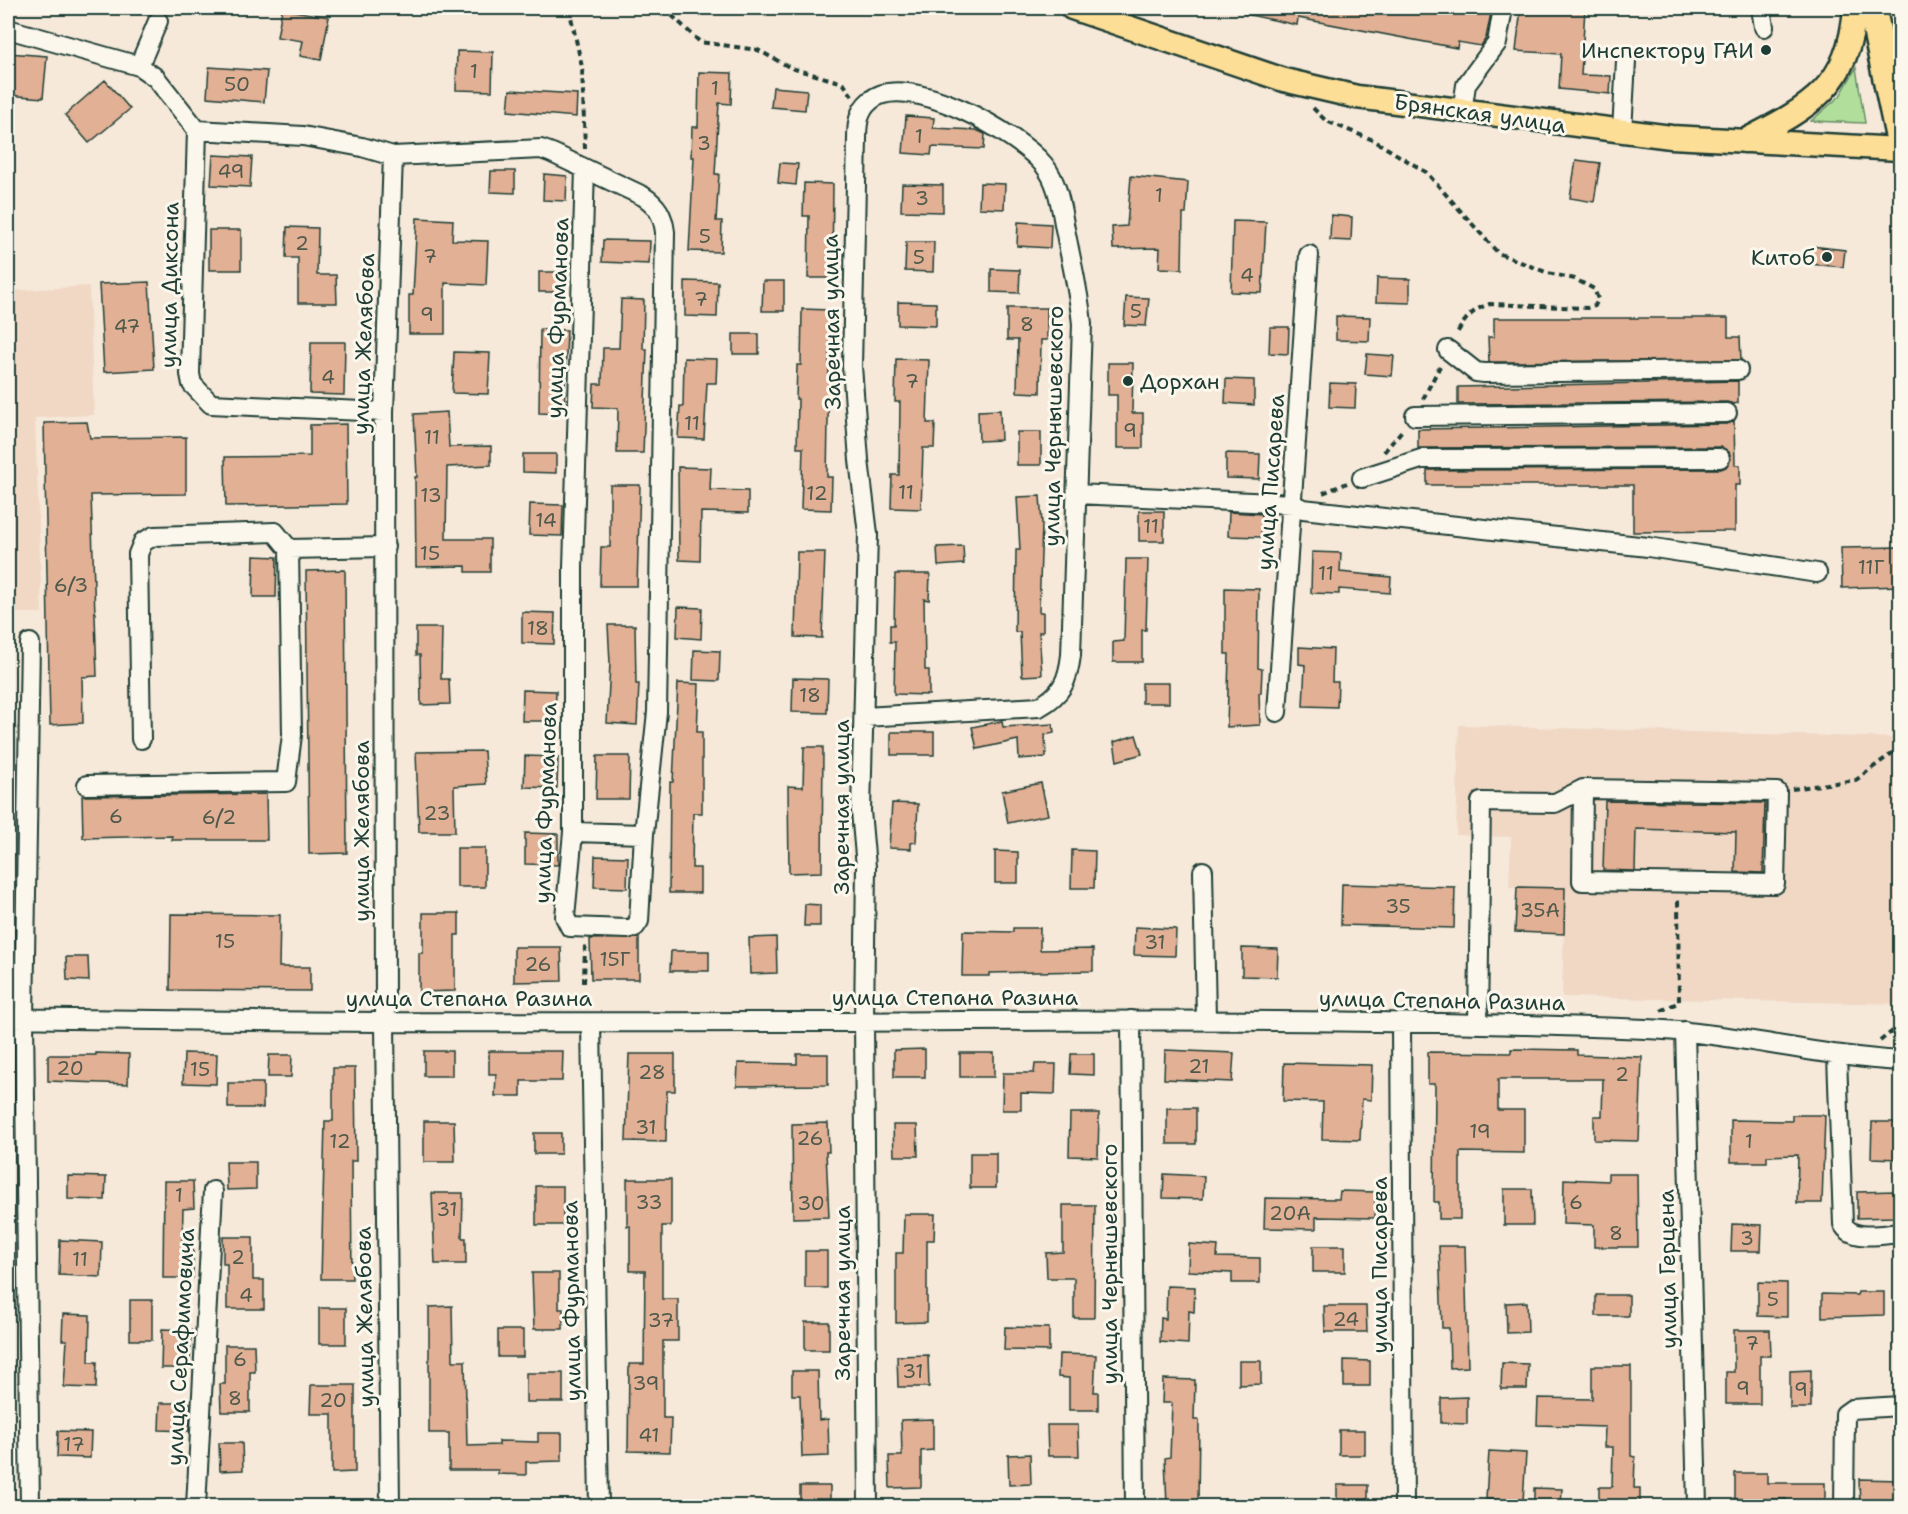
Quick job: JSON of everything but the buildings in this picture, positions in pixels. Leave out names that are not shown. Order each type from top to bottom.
[{"type":"highway","points":[[1872,8],[1900,140]]},
{"type":"main road","name":"Брянская улица","points":[[1072,8],[1284,80],[1357,97],[1622,131],[1743,142],[1900,149]]},
{"type":"main road","points":[[1743,142],[1792,117],[1814,102],[1842,68],[1850,40],[1855,8]]},
{"type":"street","points":[[1462,112],[1466,85],[1497,43],[1503,8]]},
{"type":"street","points":[[1761,8],[1764,27]]},
{"type":"street","points":[[138,66],[158,21]]},
{"type":"street","points":[[8,29],[138,66],[156,78],[197,130],[303,136],[393,156],[525,148],[552,153],[585,169]]},
{"type":"street","points":[[1622,131],[1626,61]]},
{"type":"street","name":"улица Чернышевского","points":[[862,109],[871,100],[886,93],[904,93],[973,113],[1020,141],[1044,165],[1053,178],[1078,287],[1082,324],[1069,673],[1059,693],[1039,707],[864,717]]},
{"type":"street","name":"Заречная улица","points":[[862,109],[857,122],[852,334],[859,460],[868,534],[861,811],[866,867],[864,1022],[868,1506]]},
{"type":"street","name":"улица Диксона","points":[[197,130],[190,374],[192,384],[211,404],[384,412]]},
{"type":"street","name":"улица Желябова","points":[[390,1506],[385,1022],[384,412],[393,156]]},
{"type":"street","name":"улица Фурманова","points":[[585,169],[655,204],[663,218],[665,232],[657,712],[644,834],[639,921],[635,927],[570,927],[565,917],[573,832],[573,567],[585,169]]},
{"type":"street","name":"улица Писарева","points":[[1277,712],[1298,506],[1309,255]]},
{"type":"street","points":[[1448,350],[1476,372],[1485,373],[1738,370]]},
{"type":"street","points":[[1415,416],[1727,413]]},
{"type":"street","points":[[1362,477],[1421,459],[1720,458]]},
{"type":"street","points":[[1076,494],[1298,506],[1648,547],[1817,573]]},
{"type":"street","points":[[87,785],[286,782],[292,735],[289,549],[275,532],[154,536],[142,542],[138,554],[141,739]]},
{"type":"street","points":[[289,549],[385,547]]},
{"type":"street","points":[[30,643],[16,1018],[30,1506]]},
{"type":"street","points":[[1478,1024],[1481,802],[1555,803],[1583,789],[1777,792],[1775,884],[1582,881],[1583,789]]},
{"type":"street","points":[[573,832],[644,834]]},
{"type":"street","points":[[1203,871],[1206,1019]]},
{"type":"street","name":"улица Степана Разина","points":[[16,1018],[591,1023],[1206,1019],[1478,1024],[1685,1031],[1837,1056],[1900,1061]]},
{"type":"street","name":"улица Чернышевского","points":[[1131,1020],[1135,1506]]},
{"type":"street","name":"улица Фурманова","points":[[591,1023],[599,1506]]},
{"type":"street","name":"улица Писарева","points":[[1401,1024],[1404,1506]]},
{"type":"street","name":"улица Герцена","points":[[1685,1031],[1697,1506]]},
{"type":"street","points":[[1837,1056],[1843,1224],[1846,1231],[1855,1235],[1900,1233]]},
{"type":"street","name":"улица Серафимовича","points":[[196,1506],[213,1191]]},
{"type":"street","points":[[1844,1506],[1845,1414],[1852,1409],[1900,1406]]},
{"type":"path","points":[[569,8],[582,67],[585,169]]},
{"type":"path","points":[[664,8],[700,42],[758,50],[791,68],[843,83],[862,109]]},
{"type":"path","points":[[1284,80],[1326,121],[1373,140],[1426,172],[1498,253],[1548,273],[1575,279],[1594,289],[1598,298]]},
{"type":"path","points":[[1298,506],[1362,477]]},
{"type":"path","points":[[1777,792],[1856,780],[1895,751],[1900,750]]},
{"type":"path","points":[[1659,1012],[1679,1002],[1677,893]]},
{"type":"path","points":[[570,927],[575,940],[585,940],[584,983]]},
{"type":"shaded area","points":[[89,286],[94,415],[35,418],[42,613],[8,613],[8,291]]},
{"type":"shaded area","points":[[1459,725],[1900,738],[1900,1004],[1562,997],[1565,889],[1509,887],[1511,837],[1456,835]]},
{"type":"green space","points":[[1856,68],[1865,123],[1811,121],[1840,96]]},
{"type":"place","name":"Инспектору ГАИ","points":[[1766,50]]},
{"type":"place","name":"Китоб","points":[[1827,257]]},
{"type":"place","name":"Дорхан","points":[[1128,381]]}]
